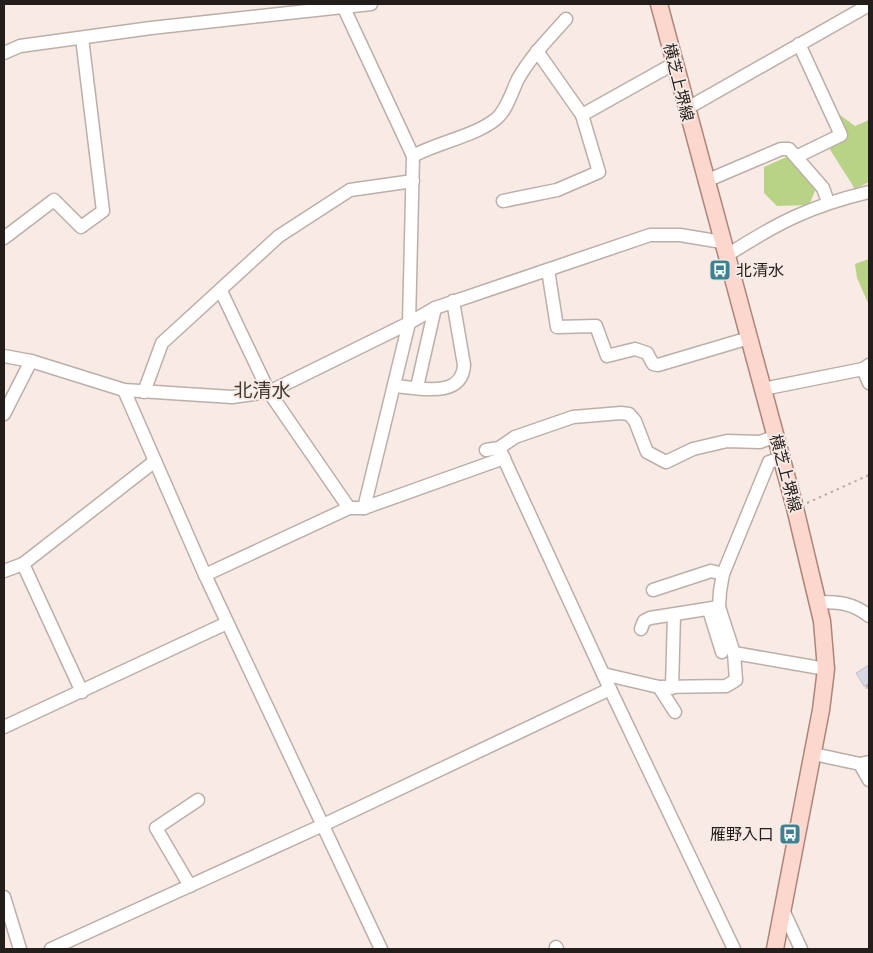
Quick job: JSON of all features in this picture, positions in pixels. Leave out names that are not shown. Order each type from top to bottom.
[{"type":"main road","name":"横芝上堺線","points":[[659,4],[819,602],[826,669],[814,754],[775,949]]},
{"type":"street","points":[[4,53],[20,46],[371,4]]},
{"type":"street","points":[[686,109],[869,5]]},
{"type":"street","points":[[343,6],[413,156],[409,323],[364,508]]},
{"type":"street","points":[[413,156],[435,145],[485,126],[498,118],[518,80],[537,51],[566,19]]},
{"type":"street","points":[[4,238],[54,200],[81,227],[103,212],[82,38]]},
{"type":"street","points":[[798,156],[841,135],[799,44]]},
{"type":"street","points":[[503,201],[557,190],[599,172],[582,115],[537,51]]},
{"type":"street","points":[[582,115],[675,63]]},
{"type":"street","points":[[706,181],[782,149],[789,148],[798,156],[823,188],[828,202]]},
{"type":"street","points":[[144,392],[162,343],[211,296],[221,291],[279,236],[350,190],[413,181]]},
{"type":"street","points":[[4,356],[31,361],[124,390],[232,397],[268,392],[409,323],[435,308],[650,235],[680,234],[724,249],[828,202],[869,192]]},
{"type":"street","points":[[548,270],[557,327],[596,326],[607,356],[635,349],[643,350],[653,364],[658,365],[749,338]]},
{"type":"street","points":[[221,291],[268,392],[349,508]]},
{"type":"street","points":[[394,386],[450,388],[459,382],[463,375],[464,365],[453,301]]},
{"type":"street","points":[[417,387],[435,308]]},
{"type":"street","points":[[4,414],[31,361]]},
{"type":"street","points":[[763,389],[866,367],[869,382]]},
{"type":"street","points":[[124,390],[205,575],[381,949]]},
{"type":"street","points":[[205,575],[349,508],[364,508],[502,453],[516,437],[573,417],[629,414],[635,421],[647,452],[666,462],[693,450],[727,441],[777,440]]},
{"type":"street","points":[[486,450],[502,453]]},
{"type":"street","points":[[502,453],[610,689],[734,949]]},
{"type":"street","points":[[603,674],[665,688],[726,686],[736,680],[714,608],[723,574],[769,462],[782,458]]},
{"type":"street","points":[[4,571],[23,564],[155,461]]},
{"type":"street","points":[[23,564],[82,692]]},
{"type":"street","points":[[653,590],[711,571],[723,574]]},
{"type":"street","points":[[819,602],[848,603],[859,607],[869,616]]},
{"type":"street","points":[[641,629],[644,620],[714,608]]},
{"type":"street","points":[[674,615],[665,688],[675,712]]},
{"type":"street","points":[[4,727],[82,692],[227,622]]},
{"type":"street","points":[[728,652],[826,669]]},
{"type":"street","points":[[51,949],[323,825],[610,689]]},
{"type":"street","points":[[814,754],[865,763],[869,780]]},
{"type":"street","points":[[190,886],[156,828],[198,800]]},
{"type":"street","points":[[4,899],[20,949]]},
{"type":"street","points":[[783,910],[801,949]]},
{"type":"path","points":[[795,508],[869,475]]},
{"type":"green space","points":[[840,115],[855,126],[869,120],[869,182],[855,189],[829,148],[847,138],[837,125]]},
{"type":"green space","points":[[800,151],[817,186],[809,205],[777,206],[764,193],[764,167]]},
{"type":"green space","points":[[869,259],[869,305],[857,278],[855,264]]},
{"type":"building","points":[[869,665],[869,683],[864,686],[856,673]]},
{"type":"place","name":"北清水","points":[[720,270]]},
{"type":"place","name":"雁野入口","points":[[790,834]]},
{"type":"district","name":"北清水","points":[[262,390]]}]
